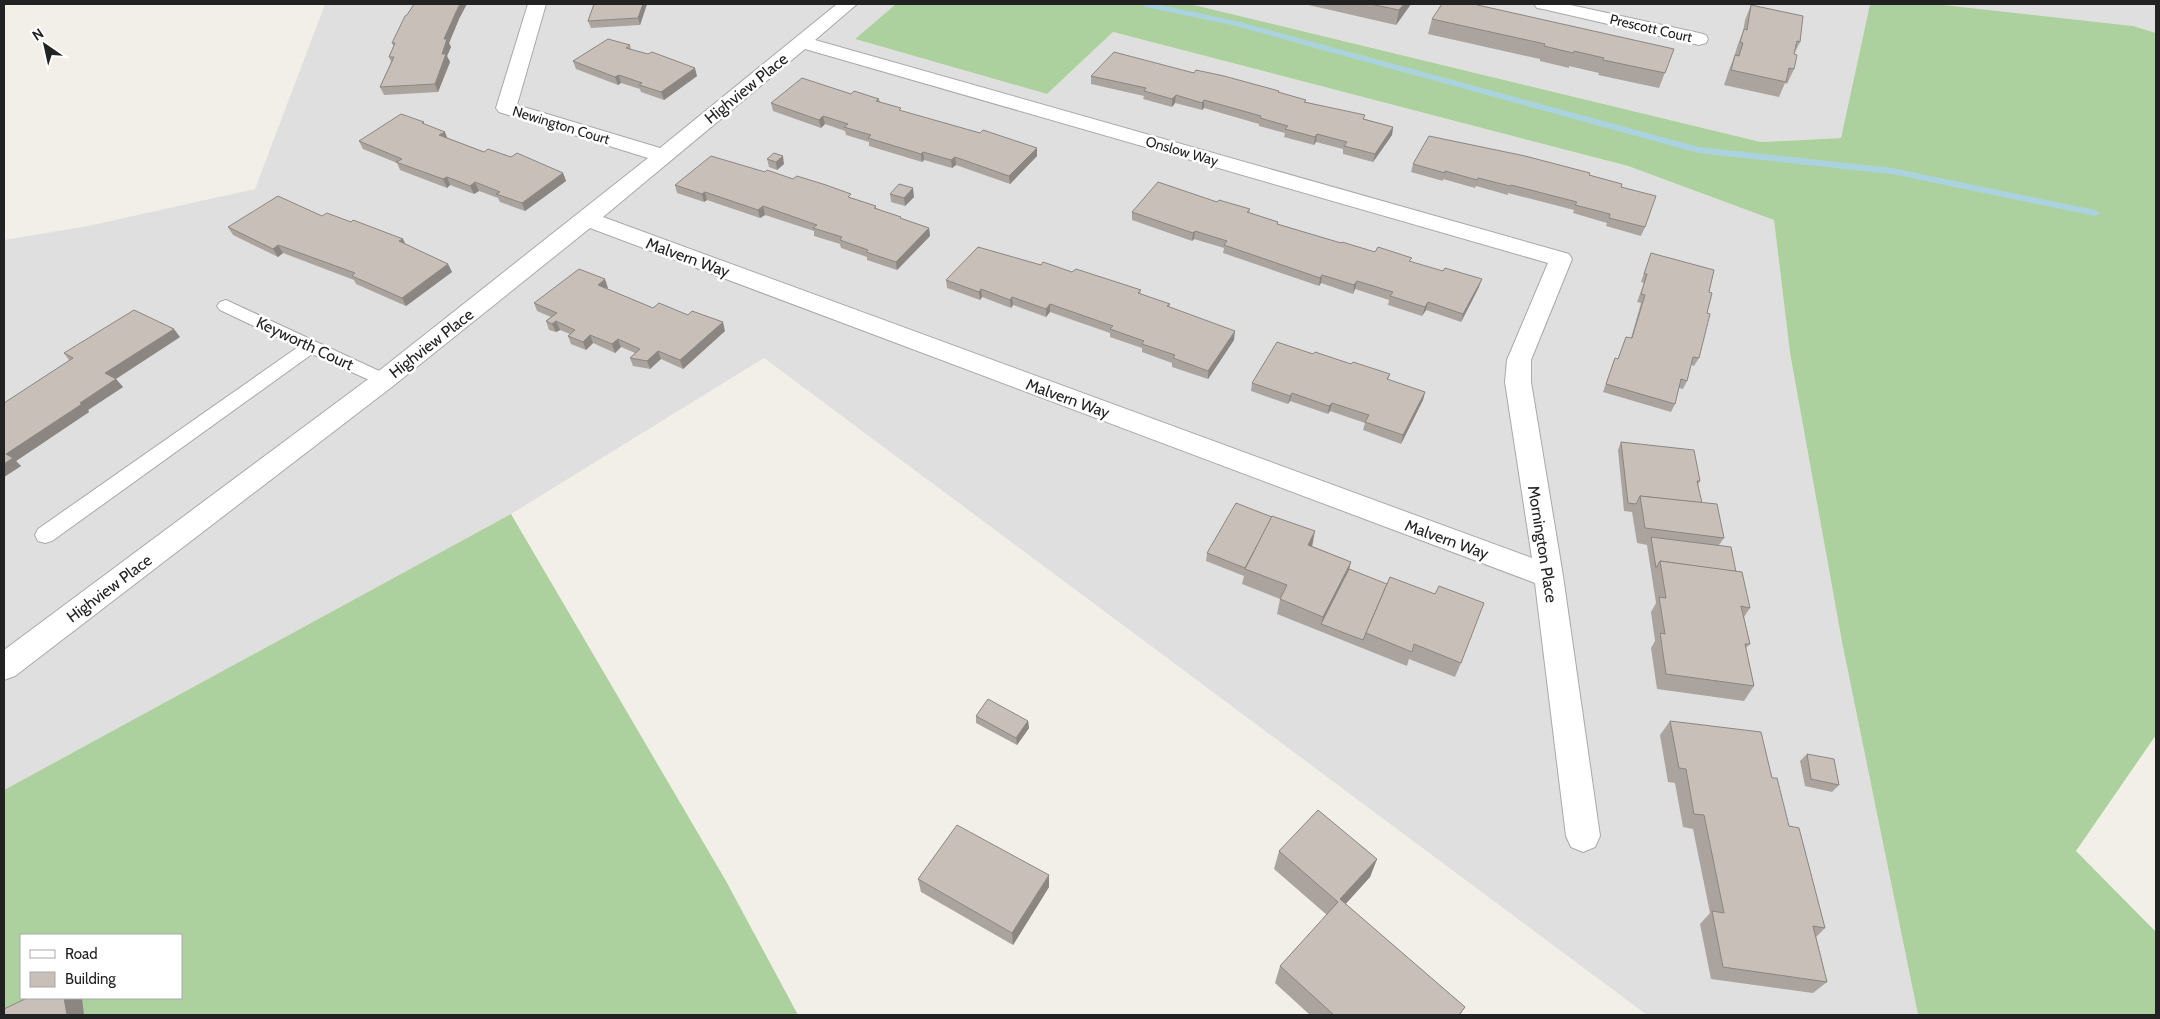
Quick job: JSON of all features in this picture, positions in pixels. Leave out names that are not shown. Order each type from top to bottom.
[{"type":"street","name":"Newington Court","points":[[537,4],[506,108],[664,156]]},
{"type":"street","name":"Highview Place","points":[[4,668],[384,380],[587,219],[848,4]]},
{"type":"street","name":"Prescott Court","points":[[1543,4],[1700,38]]},
{"type":"street","name":"Onslow Way","points":[[802,42],[1561,259]]},
{"type":"street","name":"Malvern Way","points":[[587,219],[1549,576]]},
{"type":"street","name":"Mornington Place","points":[[1561,259],[1519,360],[1518,382],[1549,576],[1583,836]]},
{"type":"lane","name":"Keyworth Court","points":[[226,306],[384,380]]},
{"type":"lane","points":[[45,535],[311,346]]},
{"type":"shaded area","points":[[325,4],[896,4],[855,39],[1047,94],[1113,32],[1628,166],[1774,220],[1790,353],[1842,642],[1918,1015],[1647,1015],[764,358],[511,514],[4,790],[4,240],[88,226],[255,189]]},
{"type":"shaded area","points":[[1190,4],[1870,4],[1841,138],[1761,142]]},
{"type":"shaded area","points":[[1935,4],[2156,4],[2156,33],[2133,26]]},
{"type":"green space","points":[[896,4],[1190,4],[1761,142],[1841,138],[1870,4],[1935,4],[2133,26],[2156,33],[2156,735],[2076,851],[2156,932],[2156,1015],[1918,1015],[1842,642],[1790,353],[1774,220],[1628,166],[1113,32],[1047,94],[855,39]]},
{"type":"green space","points":[[511,514],[726,881],[798,1015],[4,1015],[4,790]]},
{"type":"building","points":[[414,4],[460,4],[444,39],[447,39],[442,54],[446,54],[435,84],[380,87],[394,57],[389,57],[395,43],[392,43],[405,16]]},
{"type":"building","points":[[594,4],[643,4],[638,18],[588,21]]},
{"type":"building","points":[[1370,4],[1404,4],[1399,10]]},
{"type":"building","points":[[1442,4],[1473,4],[1674,49],[1665,73],[1432,19]]},
{"type":"building","points":[[1751,5],[1803,16],[1800,42],[1797,41],[1794,54],[1797,55],[1794,69],[1789,68],[1786,82],[1731,70],[1735,55],[1739,56],[1743,43],[1740,42],[1744,29],[1747,30]]},
{"type":"building","points":[[608,39],[630,45],[626,48],[648,54],[652,52],[695,68],[661,92],[639,85],[642,83],[619,75],[615,77],[573,61]]},
{"type":"building","points":[[1114,52],[1194,73],[1196,70],[1224,76],[1306,100],[1304,102],[1365,115],[1363,119],[1393,127],[1375,154],[1344,146],[1347,142],[1317,134],[1315,137],[1285,129],[1288,126],[1260,118],[1261,116],[1204,100],[1202,103],[1176,95],[1172,99],[1144,91],[1146,88],[1091,76]]},
{"type":"building","points":[[802,78],[851,94],[854,91],[879,99],[876,101],[901,108],[899,110],[980,133],[983,130],[1037,148],[1009,176],[955,157],[951,160],[923,152],[921,154],[868,138],[871,135],[844,127],[848,124],[823,116],[819,120],[771,103]]},
{"type":"building","points":[[401,114],[445,132],[439,135],[484,152],[488,149],[511,157],[517,153],[563,173],[522,203],[496,194],[500,192],[475,182],[470,186],[447,177],[443,179],[396,162],[402,159],[359,141]]},
{"type":"building","points":[[1429,136],[1525,156],[1590,173],[1589,175],[1622,184],[1621,187],[1656,196],[1645,227],[1609,218],[1610,214],[1575,205],[1577,202],[1511,185],[1478,178],[1477,180],[1413,164]]},
{"type":"building","points":[[774,153],[783,156],[776,162],[767,159]]},
{"type":"building","points":[[711,156],[765,172],[767,170],[793,179],[797,176],[826,185],[851,194],[848,197],[876,206],[874,208],[929,228],[896,262],[866,252],[868,250],[840,240],[842,237],[813,228],[817,225],[763,206],[758,210],[705,192],[702,194],[675,185]]},
{"type":"building","points":[[1158,182],[1217,202],[1219,200],[1250,209],[1247,212],[1278,222],[1277,224],[1375,252],[1378,247],[1412,258],[1409,261],[1443,271],[1445,268],[1482,279],[1463,314],[1428,302],[1425,307],[1390,296],[1393,292],[1357,281],[1354,285],[1322,275],[1320,278],[1224,245],[1227,241],[1195,231],[1193,233],[1132,212]]},
{"type":"building","points":[[899,184],[913,188],[904,198],[890,194]]},
{"type":"building","points":[[278,196],[322,216],[327,213],[351,222],[353,220],[403,239],[399,241],[448,264],[402,298],[352,276],[355,273],[278,245],[273,249],[228,227]]},
{"type":"building","points":[[978,247],[1041,265],[1043,262],[1072,272],[1076,269],[1141,290],[1138,293],[1170,304],[1167,306],[1235,331],[1208,371],[1173,358],[1175,355],[1142,344],[1144,341],[1110,329],[1113,326],[1050,304],[1046,309],[1012,297],[1010,300],[981,289],[979,292],[946,280]]},
{"type":"building","points":[[1651,253],[1714,270],[1709,292],[1712,293],[1707,313],[1710,314],[1699,358],[1693,357],[1687,381],[1681,379],[1675,404],[1606,384],[1615,358],[1618,359],[1626,337],[1632,338],[1645,295],[1641,294],[1647,274],[1644,274]]},
{"type":"building","points":[[579,269],[605,279],[598,285],[653,308],[659,303],[688,315],[692,311],[723,322],[680,360],[658,351],[647,361],[630,358],[640,349],[618,339],[612,344],[590,335],[583,342],[568,336],[575,330],[556,321],[552,324],[546,321],[557,313],[534,303]]},
{"type":"building","points":[[134,310],[174,329],[105,373],[116,379],[80,403],[82,404],[6,454],[13,458],[4,464],[4,403],[73,358],[64,353]]},
{"type":"building","points":[[1277,342],[1313,354],[1315,352],[1390,374],[1387,379],[1425,392],[1403,435],[1365,422],[1369,415],[1332,403],[1329,406],[1292,393],[1290,396],[1252,383]]},
{"type":"building","points":[[1621,442],[1694,450],[1700,481],[1697,481],[1702,503],[1640,496],[1636,504],[1628,503]]},
{"type":"building","points":[[1640,496],[1717,504],[1724,538],[1645,528]]},
{"type":"building","points":[[1236,503],[1272,517],[1245,568],[1207,553]]},
{"type":"building","points":[[1272,516],[1315,531],[1308,545],[1351,562],[1323,617],[1280,599],[1287,585],[1245,569]]},
{"type":"building","points":[[1651,537],[1731,547],[1736,572],[1660,561],[1656,568]]},
{"type":"building","points":[[1660,561],[1742,572],[1750,608],[1741,606],[1750,644],[1745,644],[1754,686],[1666,674],[1660,633],[1665,634],[1659,597],[1666,598]]},
{"type":"building","points":[[1349,569],[1387,584],[1363,640],[1321,624]]},
{"type":"building","points":[[1390,577],[1435,594],[1439,586],[1484,603],[1461,663],[1414,644],[1412,652],[1366,633]]},
{"type":"building","points":[[988,699],[1028,721],[1016,738],[976,716]]},
{"type":"building","points":[[1670,721],[1761,732],[1772,778],[1777,778],[1789,826],[1799,828],[1825,928],[1813,926],[1827,982],[1723,967],[1712,911],[1724,913],[1704,815],[1694,814],[1686,769],[1679,768]]},
{"type":"building","points":[[1807,754],[1834,759],[1839,785],[1811,779]]},
{"type":"building","points":[[1318,810],[1377,859],[1340,899],[1465,1007],[1459,1015],[1334,1015],[1280,966],[1338,902],[1279,851]]},
{"type":"building","points":[[957,825],[1049,875],[1012,933],[918,879]]},
{"type":"building","points":[[25,999],[64,999],[67,1015],[4,1015],[4,1009]]},
{"type":"waterway","points":[[1145,4],[1233,23],[1698,150],[1892,171],[2095,213]]}]
